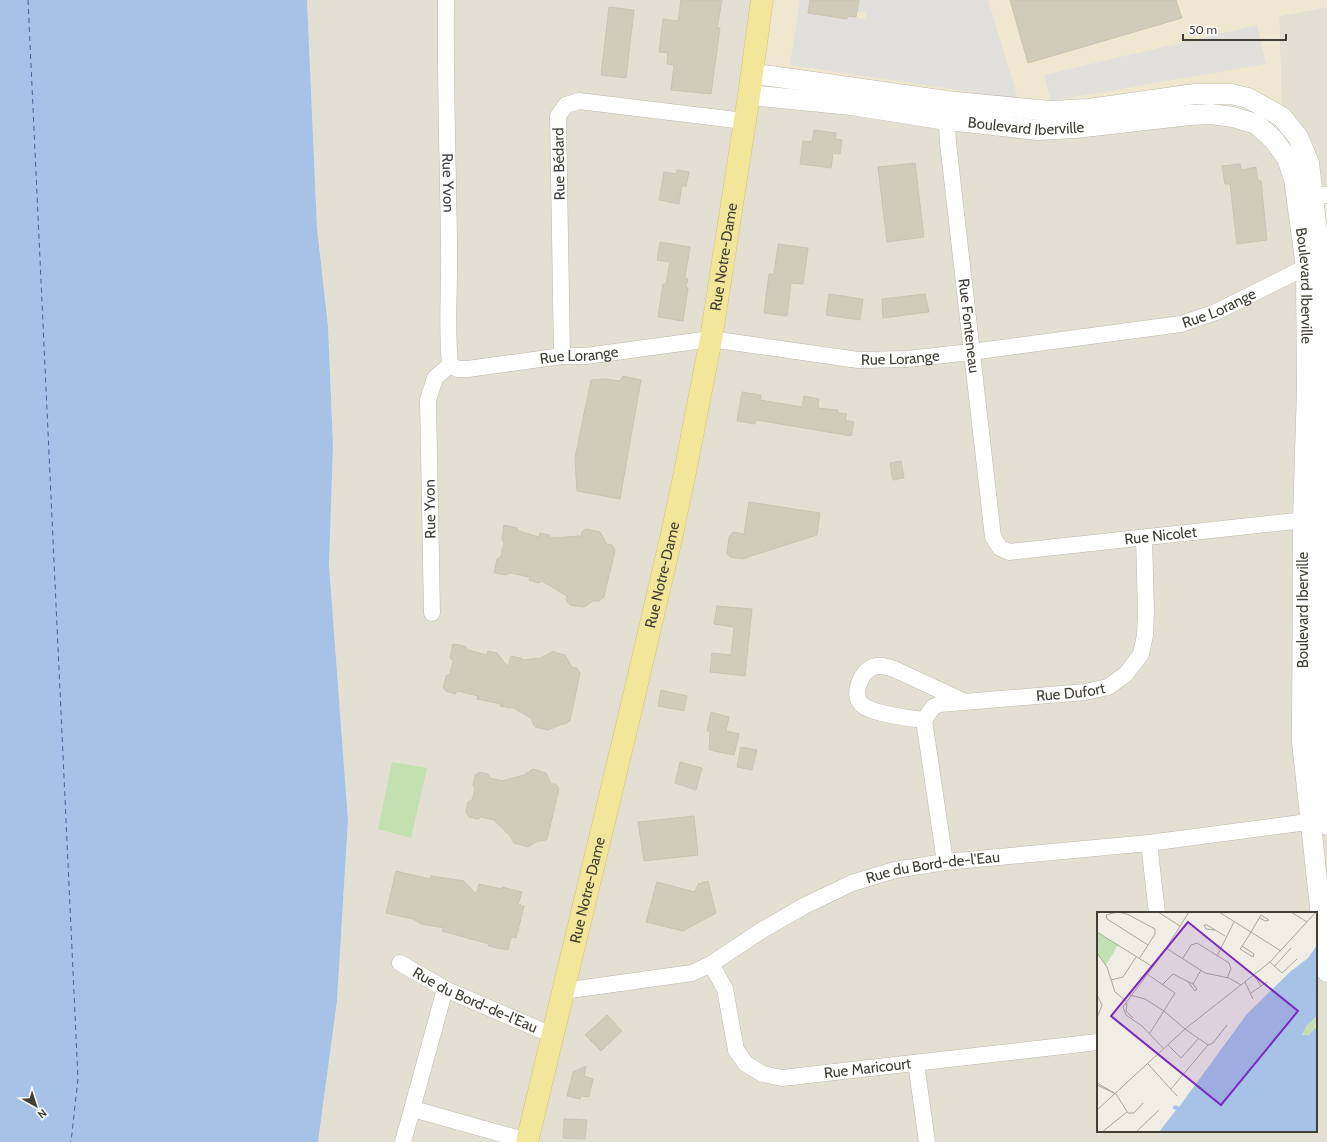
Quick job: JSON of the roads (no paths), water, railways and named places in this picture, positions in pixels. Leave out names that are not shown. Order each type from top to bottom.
[{"type":"main road","name":"Rue Notre-Dame","points":[[527,1141],[672,534],[711,339],[762,0]]},
{"type":"street","name":"Rue Yvon","points":[[432,613],[428,400],[435,378],[450,366],[448,347],[449,245],[446,0]]},
{"type":"street","name":"Boulevard Iberville","points":[[750,85],[852,105],[946,111],[1050,111],[1089,109],[1195,94],[1231,94],[1248,98],[1270,109],[1282,117],[1298,137],[1309,163],[1312,196],[1313,266],[1324,386],[1312,519],[1317,598],[1302,742],[1321,822],[1327,972]]},
{"type":"street","name":"Rue Bédard","points":[[562,356],[558,116],[566,105],[579,101],[744,120]]},
{"type":"street","points":[[1260,128],[1270,109]]},
{"type":"street","name":"Boulevard Iberville","points":[[946,111],[1038,130],[1075,128],[1190,115],[1211,114],[1240,119],[1253,123],[1273,139],[1287,158],[1294,179],[1312,196]]},
{"type":"street","name":"Rue Fonteneau","points":[[946,111],[948,143],[971,352],[993,537],[1000,548]]},
{"type":"street","name":"Rue Lorange","points":[[450,366],[458,369],[468,369],[562,356],[586,356],[711,339],[858,360],[907,359],[971,352],[1182,324],[1216,312],[1313,266]]},
{"type":"street","name":"Rue Nicolet","points":[[1000,548],[1009,552],[1312,519]]},
{"type":"street","name":"Rue Dufort","points":[[964,702],[894,669],[882,666],[872,667],[865,672],[857,685],[858,698],[862,704],[881,714],[924,720],[933,707],[940,704],[1085,692],[1108,687],[1126,674],[1141,654],[1145,635],[1146,612],[1144,538]]},
{"type":"street","points":[[924,720],[945,862]]},
{"type":"street","name":"Rue du Bord-de-l'Eau","points":[[563,991],[692,974],[711,964],[764,929],[804,906],[852,882],[895,870],[945,862],[1149,843],[1321,822]]},
{"type":"street","points":[[1149,843],[1157,912]]},
{"type":"street","name":"Rue du Bord-de-l'Eau","points":[[400,963],[445,990],[552,1035]]},
{"type":"street","name":"Rue Maricourt","points":[[711,964],[725,989],[736,1050],[746,1064],[763,1074],[782,1078],[1097,1042]]},
{"type":"street","points":[[403,1142],[445,990]]},
{"type":"street","points":[[916,1063],[927,1142]]},
{"type":"street","points":[[412,1108],[527,1141]]},
{"type":"water","points":[[0,0],[307,0],[317,228],[328,326],[333,445],[329,565],[348,820],[337,1001],[318,1142],[0,1142]]}]
